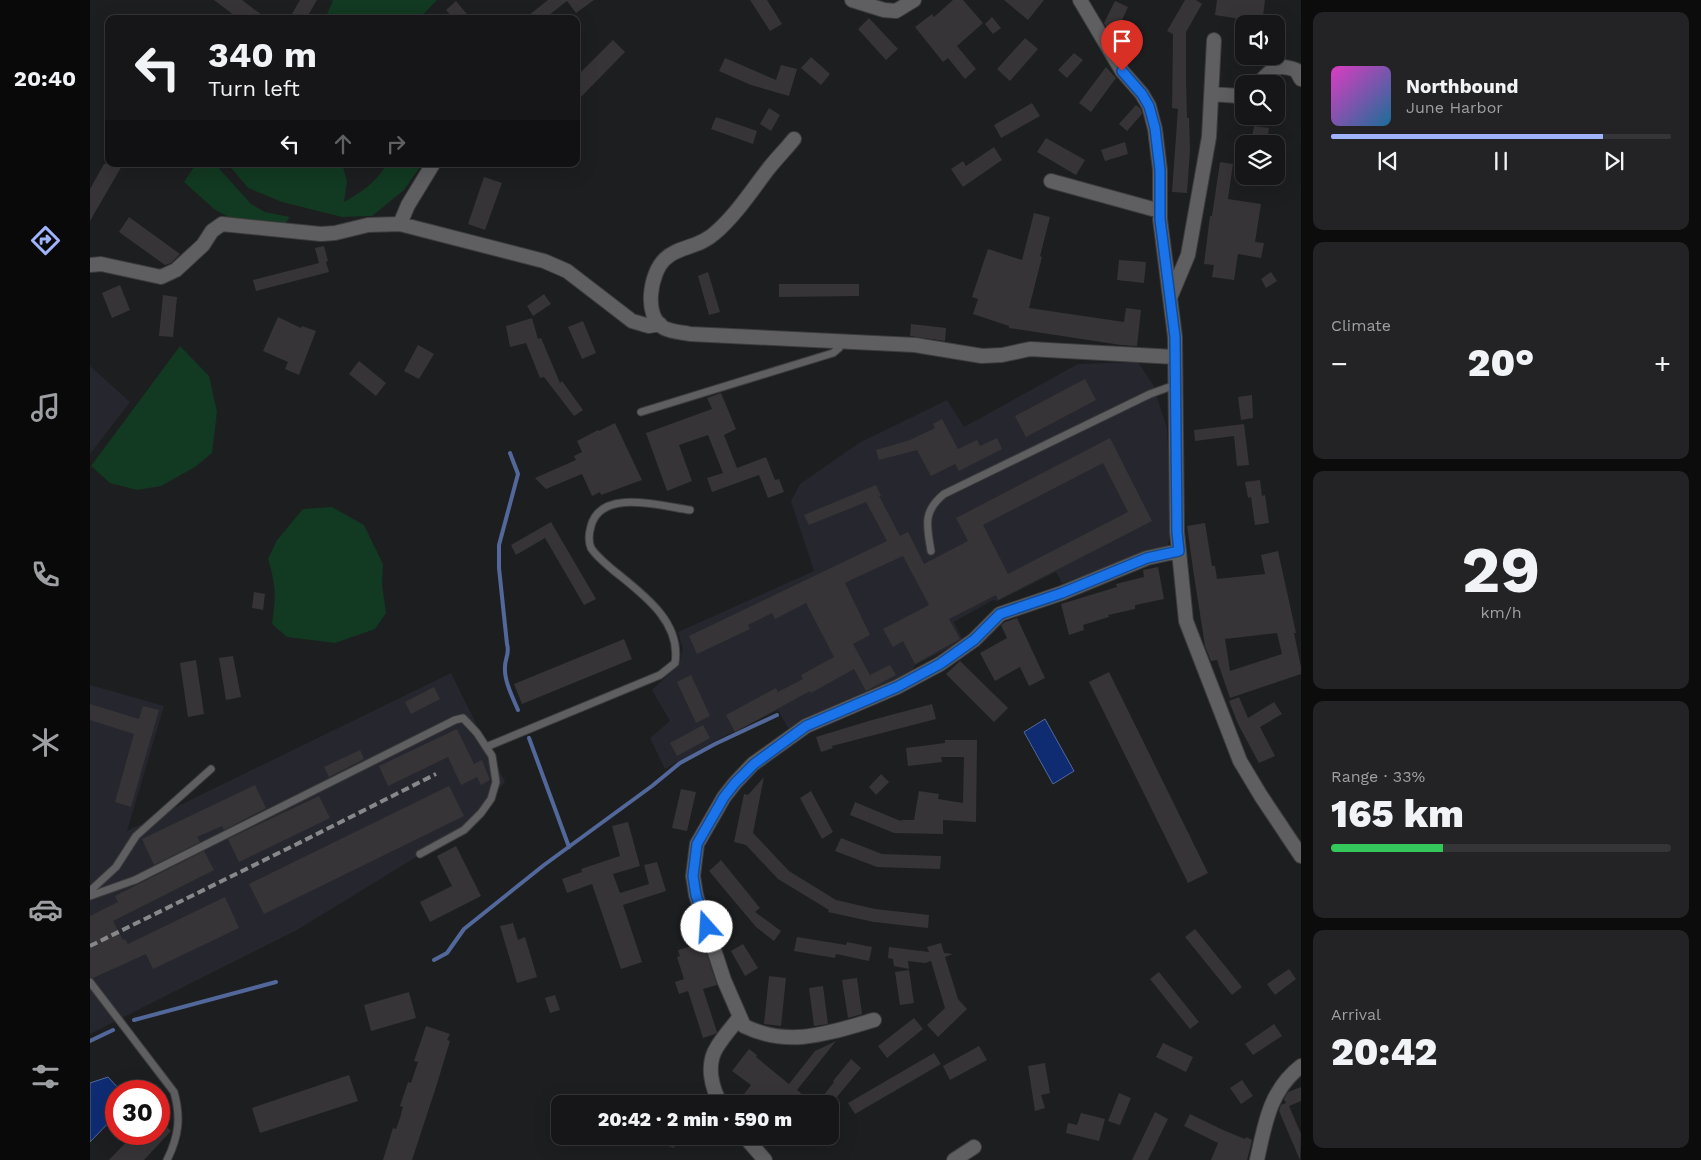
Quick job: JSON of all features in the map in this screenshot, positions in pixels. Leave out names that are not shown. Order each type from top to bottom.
[{"type":"street","points":[[852,0],[884,10],[896,11],[914,0]]},
{"type":"street","points":[[1080,0],[1122,71],[1142,94],[1149,106],[1155,128],[1160,211],[1175,337],[1177,532],[1186,621],[1240,761],[1260,796],[1301,856]]},
{"type":"street","points":[[1170,299],[1188,255],[1209,137],[1214,40]]},
{"type":"street","points":[[1267,75],[1282,66],[1296,70],[1301,79]]},
{"type":"street","points":[[1212,94],[1235,96]]},
{"type":"street","points":[[794,140],[716,233],[698,245],[673,253],[664,260],[657,270],[650,299],[654,316],[662,327],[690,334],[915,345],[982,356],[1002,355],[1030,349],[1175,357]]},
{"type":"street","points":[[400,224],[408,205],[431,167]]},
{"type":"street","points":[[1051,181],[1160,211]]},
{"type":"street","points":[[90,265],[101,264],[161,277],[176,270],[203,245],[212,231],[222,224],[321,234],[335,233],[368,225],[400,224],[544,261],[567,271],[632,321],[649,326],[660,324]]},
{"type":"street","points":[[874,1020],[814,1037],[782,1037],[758,1033],[744,1026],[724,980],[696,895],[693,876],[697,844],[724,797],[754,764],[806,726],[897,687],[940,664],[974,640],[1000,614],[1062,593],[1147,558],[1179,551]]},
{"type":"street","points":[[715,1095],[710,1073],[716,1048],[739,1018]]},
{"type":"street","points":[[1258,1160],[1265,1122],[1279,1088],[1289,1075],[1301,1066]]},
{"type":"street","points":[[752,1145],[765,1160]]},
{"type":"street","points":[[954,1160],[974,1146]]},
{"type":"lane","points":[[641,412],[832,352],[839,348],[842,341]]},
{"type":"lane","points":[[931,551],[927,522],[930,509],[944,494],[1150,394],[1175,385]]},
{"type":"lane","points":[[486,747],[660,675],[675,663],[677,650],[674,637],[658,610],[605,563],[592,548],[589,540],[589,530],[597,512],[612,504],[623,502],[638,503],[690,510]]},
{"type":"lane","points":[[90,896],[143,876],[455,720],[463,718],[477,733],[492,756],[496,782],[491,799],[481,813],[464,830],[420,854]]},
{"type":"lane","points":[[90,892],[116,867],[136,836],[211,769]]},
{"type":"lane","points":[[90,982],[174,1092],[179,1110],[178,1127],[175,1143],[167,1160]]},
{"type":"shaded area","points":[[1138,362],[1153,385],[1167,428],[1172,530],[1167,548],[1062,583],[1056,572],[998,601],[993,600],[954,622],[963,641],[915,665],[912,672],[854,700],[788,728],[778,710],[713,742],[665,769],[650,738],[670,721],[652,690],[679,664],[683,649],[678,632],[814,571],[791,501],[800,484],[859,443],[947,400],[964,427],[1078,364]]},
{"type":"shaded area","points":[[90,366],[130,402],[90,454]]},
{"type":"shaded area","points":[[451,673],[505,782],[462,829],[297,930],[90,1034],[90,685],[164,706],[127,831]]},
{"type":"green space","points":[[333,0],[437,0],[423,15],[327,15]]},
{"type":"green space","points":[[194,167],[218,167],[251,204],[265,212],[290,217],[284,225],[232,219],[214,209],[184,182]]},
{"type":"green space","points":[[230,167],[343,167],[347,181],[344,202],[368,186],[379,176],[385,167],[420,167],[404,190],[372,216],[342,217],[282,202],[248,188]]},
{"type":"green space","points":[[180,346],[209,376],[217,412],[212,453],[195,467],[161,486],[137,490],[110,483],[91,466]]},
{"type":"green space","points":[[332,507],[364,525],[383,564],[382,585],[386,613],[375,629],[335,643],[287,637],[272,624],[275,591],[268,559],[277,540],[303,509]]},
{"type":"water","points":[[1045,719],[1074,771],[1053,784],[1024,732]]},
{"type":"water","points":[[108,1077],[111,1080],[105,1080],[105,1126],[90,1142],[90,1083]]},
{"type":"building","points":[[214,0],[242,0],[262,15],[234,15]]},
{"type":"building","points":[[300,0],[317,0],[308,15],[291,15]]},
{"type":"building","points":[[548,0],[594,0],[576,13],[567,1],[549,15],[529,15]]},
{"type":"building","points":[[750,0],[767,0],[782,24],[770,31]]},
{"type":"building","points":[[953,0],[963,0],[983,23],[957,46],[976,69],[965,79],[948,58],[943,62],[915,27],[932,14],[934,17]]},
{"type":"building","points":[[1004,0],[1044,0],[1028,20]]},
{"type":"building","points":[[1185,0],[1196,0],[1202,4],[1186,32],[1187,118],[1189,118],[1190,150],[1187,193],[1172,192],[1178,109],[1172,108],[1173,34],[1167,31]]},
{"type":"building","points":[[1217,0],[1265,0],[1263,15],[1235,15],[1235,18],[1215,15]]},
{"type":"building","points":[[456,1],[468,15],[450,15],[446,10]]},
{"type":"building","points":[[1115,1],[1128,7],[1115,36],[1110,34],[1104,23]]},
{"type":"building","points":[[992,17],[1001,28],[993,34],[985,24]]},
{"type":"building","points":[[869,18],[898,49],[886,60],[858,29]]},
{"type":"building","points":[[1025,38],[1038,49],[1010,81],[997,69]]},
{"type":"building","points":[[613,40],[625,52],[580,98],[580,73]]},
{"type":"building","points":[[1074,53],[1083,60],[1067,78],[1058,70]]},
{"type":"building","points":[[811,57],[830,74],[821,85],[801,68]]},
{"type":"building","points":[[725,58],[776,80],[781,65],[797,69],[789,96],[751,85],[719,71]]},
{"type":"building","points":[[1106,67],[1116,78],[1091,112],[1079,103]]},
{"type":"building","points":[[1032,103],[1040,116],[1001,138],[994,125]]},
{"type":"building","points":[[1136,105],[1141,109],[1142,114],[1127,131],[1119,124]]},
{"type":"building","points":[[769,108],[780,115],[771,131],[760,124]]},
{"type":"building","points":[[716,117],[757,131],[753,144],[711,129]]},
{"type":"building","points":[[1254,126],[1269,128],[1268,135],[1252,135]]},
{"type":"building","points":[[1046,138],[1085,160],[1076,175],[1037,152]]},
{"type":"building","points":[[1125,142],[1128,154],[1105,161],[1101,150]]},
{"type":"building","points":[[994,147],[1002,160],[963,187],[951,169],[963,161],[966,166]]},
{"type":"building","points":[[1220,162],[1233,164],[1228,199],[1261,204],[1255,242],[1264,243],[1261,258],[1238,254],[1234,280],[1212,277],[1214,265],[1204,264],[1210,216],[1212,216]]},
{"type":"building","points":[[104,164],[105,167],[121,167],[90,221],[90,189]]},
{"type":"building","points":[[484,177],[502,183],[485,230],[468,224]]},
{"type":"building","points":[[1034,213],[1050,217],[1029,308],[1124,322],[1126,308],[1141,310],[1137,346],[1009,328],[1009,326],[973,314],[978,299],[972,297],[988,249],[1022,260]]},
{"type":"building","points":[[129,217],[180,254],[171,263],[165,265],[119,232]]},
{"type":"building","points":[[324,246],[329,272],[256,291],[253,280],[319,263],[315,248]]},
{"type":"building","points":[[1119,260],[1146,262],[1144,283],[1117,280]]},
{"type":"building","points":[[708,272],[720,312],[709,315],[698,276]]},
{"type":"building","points":[[1271,272],[1277,281],[1266,288],[1261,279]]},
{"type":"building","points":[[779,284],[859,284],[859,296],[779,297]]},
{"type":"building","points":[[120,285],[130,310],[112,318],[102,293]]},
{"type":"building","points":[[544,294],[551,304],[533,316],[527,306]]},
{"type":"building","points":[[163,295],[177,297],[173,337],[159,336]]},
{"type":"building","points":[[278,317],[301,328],[302,326],[316,331],[299,375],[285,369],[288,362],[263,351]]},
{"type":"building","points":[[532,318],[538,339],[541,338],[560,383],[562,381],[583,410],[574,416],[544,377],[540,378],[526,343],[510,347],[506,326]]},
{"type":"building","points":[[583,321],[596,353],[582,359],[568,327]]},
{"type":"building","points":[[911,324],[946,328],[945,341],[910,336]]},
{"type":"building","points":[[418,345],[434,354],[419,379],[404,371]]},
{"type":"building","points":[[359,361],[386,383],[376,396],[349,374]]},
{"type":"building","points":[[1085,379],[1096,400],[1026,437],[1015,416]]},
{"type":"building","points":[[721,393],[736,429],[724,435],[737,468],[766,457],[775,480],[779,479],[784,492],[768,498],[759,475],[712,492],[707,478],[723,473],[708,435],[679,445],[692,481],[667,491],[646,433],[712,409],[707,398]]},
{"type":"building","points":[[1252,395],[1253,418],[1241,420],[1238,397]]},
{"type":"building","points":[[942,419],[958,449],[977,440],[980,446],[997,438],[1002,449],[959,471],[955,464],[931,476],[917,450],[879,460],[876,450],[910,440],[935,428],[933,424]]},
{"type":"building","points":[[615,423],[642,480],[601,495],[600,492],[592,496],[582,474],[546,489],[535,478],[576,460],[574,456],[582,452],[577,441]]},
{"type":"building","points":[[1244,424],[1249,465],[1237,466],[1234,436],[1195,441],[1194,430]]},
{"type":"building","points":[[1110,438],[1152,521],[998,600],[996,595],[949,619],[960,639],[915,664],[903,641],[893,647],[883,629],[929,605],[903,556],[845,583],[870,635],[853,644],[870,675],[890,665],[896,675],[866,691],[854,669],[735,732],[726,715],[776,688],[778,692],[803,679],[801,675],[834,657],[806,603],[775,619],[772,613],[748,625],[750,629],[697,654],[689,636],[887,541],[866,502],[809,525],[804,515],[876,485],[881,496],[879,496],[900,536],[908,532],[924,564],[968,541],[956,518]],"holes":[[[1103,463],[1128,512],[1008,574],[983,525]]]},
{"type":"building","points":[[1260,480],[1262,496],[1265,495],[1269,523],[1255,525],[1251,497],[1248,498],[1245,482]]},
{"type":"building","points":[[551,522],[596,599],[584,605],[545,538],[516,555],[511,545]]},
{"type":"building","points":[[1205,523],[1212,566],[1215,566],[1217,579],[1265,574],[1261,555],[1278,551],[1296,633],[1294,633],[1301,674],[1230,698],[1217,660],[1211,661],[1205,646],[1187,526]],"holes":[[[1277,633],[1282,654],[1230,671],[1225,639]]]},
{"type":"building","points":[[1158,567],[1164,599],[1135,605],[1135,609],[1108,615],[1109,617],[1083,625],[1084,630],[1069,635],[1061,604],[1117,587],[1116,584],[1144,577],[1143,570]]},
{"type":"building","points":[[254,592],[265,594],[263,610],[252,608]]},
{"type":"building","points":[[1017,618],[1045,678],[1029,686],[1020,667],[995,681],[980,653],[1007,638],[1001,625]]},
{"type":"building","points":[[624,639],[632,659],[522,704],[514,684]]},
{"type":"building","points":[[233,656],[241,697],[226,700],[219,658]]},
{"type":"building","points":[[196,660],[204,714],[188,717],[180,663]]},
{"type":"building","points":[[960,661],[1008,708],[994,722],[946,674]]},
{"type":"building","points":[[1109,672],[1208,873],[1188,883],[1089,682]]},
{"type":"building","points":[[691,675],[710,716],[696,723],[677,682]]},
{"type":"building","points":[[434,687],[440,699],[411,714],[405,702]]},
{"type":"building","points":[[1239,697],[1248,718],[1274,702],[1282,714],[1260,727],[1275,756],[1259,763],[1238,724],[1229,701]]},
{"type":"building","points":[[90,704],[139,719],[143,706],[159,710],[131,807],[115,802],[134,734],[90,720]]},
{"type":"building","points":[[932,704],[936,719],[832,746],[833,748],[821,752],[816,737]]},
{"type":"building","points":[[703,725],[710,738],[677,756],[670,743]]},
{"type":"building","points":[[457,729],[474,764],[482,760],[490,780],[481,785],[477,777],[461,785],[448,757],[388,786],[379,766]]},
{"type":"building","points":[[945,740],[977,740],[976,822],[943,820],[943,834],[894,833],[850,815],[855,802],[903,822],[900,820],[914,820],[919,791],[939,794],[938,799],[963,803],[964,757],[941,757],[942,762],[908,766],[906,748],[945,743]]},
{"type":"building","points":[[360,750],[364,759],[329,777],[324,767]]},
{"type":"building","points":[[881,774],[889,782],[876,795],[869,787]]},
{"type":"building","points":[[764,777],[753,833],[789,871],[836,900],[875,909],[929,915],[928,928],[874,922],[828,912],[829,910],[778,879],[746,845],[734,842],[744,794],[748,795]]},
{"type":"building","points":[[255,785],[266,808],[224,830],[222,826],[197,837],[200,842],[154,865],[142,839]]},
{"type":"building","points":[[449,786],[464,816],[264,914],[249,884]]},
{"type":"building","points":[[681,789],[696,792],[687,831],[672,828]]},
{"type":"building","points":[[811,791],[833,832],[822,839],[800,798]]},
{"type":"building","points":[[319,796],[330,818],[239,862],[228,839]]},
{"type":"building","points":[[628,822],[640,866],[613,874],[620,893],[649,884],[644,865],[657,862],[666,891],[623,905],[642,962],[621,969],[592,884],[567,893],[562,879],[582,872],[581,869],[620,856],[612,826]]},
{"type":"building","points":[[841,838],[882,854],[941,856],[940,869],[877,867],[835,851]]},
{"type":"building","points":[[456,846],[481,896],[430,922],[420,902],[452,886],[437,856]]},
{"type":"building","points":[[204,851],[214,870],[113,921],[123,940],[125,939],[128,944],[225,897],[239,928],[153,969],[146,954],[93,978],[90,977],[90,916],[118,902],[115,896]]},
{"type":"building","points":[[721,860],[760,908],[755,912],[781,931],[774,941],[756,927],[709,871]]},
{"type":"building","points":[[513,923],[518,940],[525,937],[537,977],[517,983],[500,926]]},
{"type":"building","points":[[1195,929],[1242,987],[1232,995],[1185,937]]},
{"type":"building","points":[[797,937],[846,945],[847,942],[872,947],[869,961],[836,954],[835,958],[794,951]]},
{"type":"building","points":[[703,943],[717,985],[703,989],[717,1032],[703,1038],[688,991],[679,994],[675,982],[684,979],[677,957],[680,956],[678,950]]},
{"type":"building","points":[[941,943],[944,953],[953,954],[945,957],[958,999],[967,1009],[938,1037],[927,1025],[945,1008],[931,961],[925,963],[908,961],[909,969],[894,966],[893,959],[888,958],[889,947],[929,952],[927,947]]},
{"type":"building","points":[[743,944],[758,968],[745,976],[731,951]]},
{"type":"building","points":[[1289,969],[1296,979],[1275,995],[1267,984]]},
{"type":"building","points":[[909,970],[914,1003],[900,1005],[895,972]]},
{"type":"building","points":[[1159,972],[1199,1022],[1190,1029],[1150,979]]},
{"type":"building","points":[[769,976],[786,978],[781,1026],[764,1024]]},
{"type":"building","points":[[857,978],[862,1014],[848,1018],[842,980]]},
{"type":"building","points":[[823,986],[828,1024],[814,1026],[809,988]]},
{"type":"building","points":[[409,992],[416,1018],[371,1031],[364,1005]]},
{"type":"building","points":[[555,995],[560,1010],[550,1013],[545,998]]},
{"type":"building","points":[[914,1018],[923,1029],[887,1058],[878,1046]]},
{"type":"building","points":[[1274,1024],[1282,1036],[1253,1055],[1245,1044]]},
{"type":"building","points":[[426,1026],[450,1034],[447,1040],[450,1041],[436,1087],[412,1160],[383,1160],[393,1128],[396,1129],[400,1118],[403,1107],[400,1106],[408,1082],[411,1083],[418,1062],[414,1061]]},
{"type":"building","points":[[836,1041],[797,1090],[801,1095],[743,1095],[751,1085],[732,1071],[749,1049],[789,1084],[815,1051]]},
{"type":"building","points":[[1163,1043],[1193,1057],[1186,1072],[1156,1057]]},
{"type":"building","points":[[979,1046],[987,1060],[950,1080],[943,1066]]},
{"type":"building","points":[[934,1053],[941,1064],[855,1114],[848,1103]]},
{"type":"building","points":[[851,1059],[861,1068],[838,1095],[824,1095]]},
{"type":"building","points":[[1045,1063],[1050,1093],[1041,1095],[1045,1108],[1035,1111],[1028,1066]]},
{"type":"building","points":[[349,1075],[358,1101],[260,1133],[252,1108]]},
{"type":"building","points":[[1242,1080],[1253,1096],[1241,1104],[1230,1088]]},
{"type":"building","points":[[1301,1087],[1301,1101],[1289,1106],[1301,1134],[1300,1160],[1279,1111],[1281,1105],[1286,1103],[1284,1099],[1288,1092]]},
{"type":"building","points":[[1119,1093],[1131,1098],[1120,1125],[1108,1121]]},
{"type":"building","points":[[1155,1112],[1168,1119],[1148,1160],[1132,1160]]},
{"type":"building","points":[[1081,1113],[1105,1119],[1099,1141],[1066,1133],[1068,1123],[1077,1125]]},
{"type":"building","points":[[1190,1114],[1223,1130],[1252,1140],[1247,1160],[1211,1160],[1218,1143],[1184,1126]]},
{"type":"building","points":[[123,1145],[158,1145],[144,1160],[109,1160]]},
{"type":"waterway","points":[[510,453],[518,474],[499,545],[499,568],[508,650],[505,672],[509,689],[518,710]]},
{"type":"waterway","points":[[434,960],[447,953],[464,929],[544,865],[652,786],[680,763],[715,744],[777,715]]},
{"type":"waterway","points":[[529,738],[569,847]]},
{"type":"waterway","points":[[134,1020],[276,982]]},
{"type":"waterway","points":[[90,1041],[113,1030]]},
{"type":"railway","points":[[90,946],[436,774]]},
{"type":"route","points":[[707,927],[696,895],[693,876],[697,844],[712,821],[724,797],[754,764],[806,726],[897,687],[940,664],[974,640],[1000,614],[1062,593],[1147,558],[1179,551],[1177,532],[1175,337],[1160,219],[1160,170],[1155,128],[1149,106],[1142,94],[1122,71]]}]
